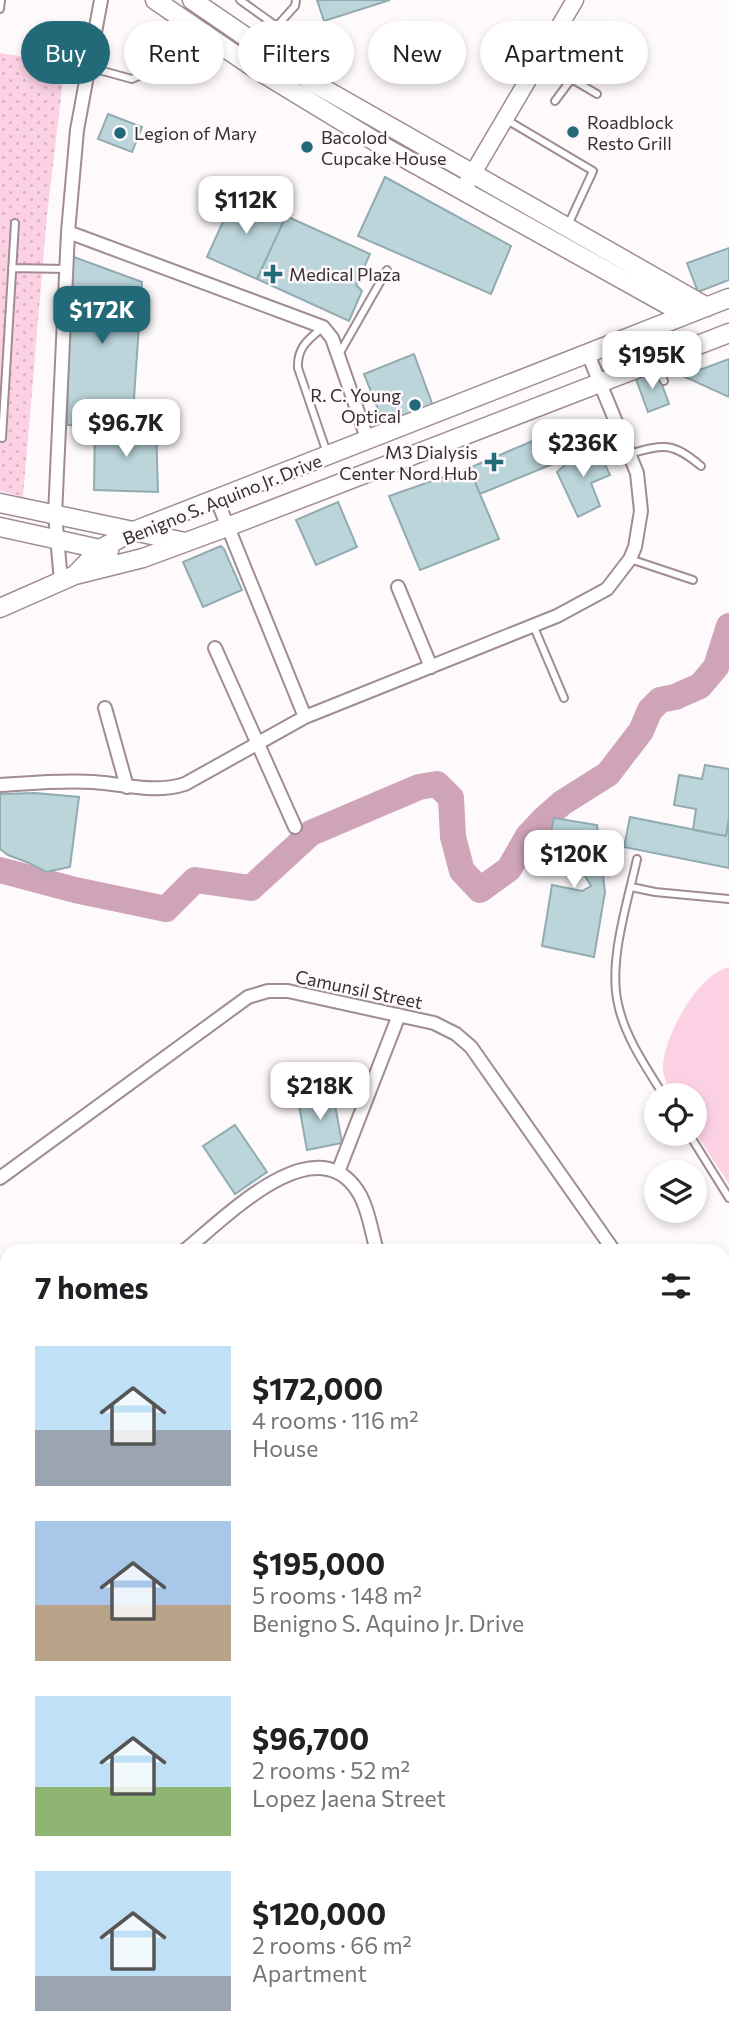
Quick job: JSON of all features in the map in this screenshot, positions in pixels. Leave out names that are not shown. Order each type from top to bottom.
[{"type":"main road","points":[[155,0],[238,57]]},
{"type":"main road","points":[[192,0],[238,32]]},
{"type":"main road","points":[[281,84],[381,145],[686,315]]},
{"type":"main road","points":[[315,84],[707,307]]},
{"type":"main road","name":"Benigno S. Aquino Jr. Drive","points":[[68,578],[100,549],[134,531],[729,298]]},
{"type":"main road","name":"Benigno S. Aquino Jr. Drive","points":[[0,608],[68,578],[143,558],[227,527],[729,333]]},
{"type":"main road","points":[[513,383],[525,413]]},
{"type":"main road","points":[[0,503],[186,542]]},
{"type":"main road","points":[[0,527],[143,558]]},
{"type":"street","points":[[97,21],[101,0]]},
{"type":"street","points":[[463,191],[575,0]]},
{"type":"street","points":[[68,578],[57,539],[55,515],[65,269],[77,130],[85,84]]},
{"type":"street","points":[[68,232],[323,327],[332,338],[368,441]]},
{"type":"street","points":[[0,785],[60,781],[160,789],[185,784],[304,718],[557,616],[607,589],[635,548],[641,511],[637,473],[620,418],[589,354]]},
{"type":"street","points":[[217,500],[304,718]]},
{"type":"street","points":[[398,587],[431,667]]},
{"type":"street","points":[[215,648],[295,827]]},
{"type":"street","points":[[105,709],[127,786]]},
{"type":"street","name":"Camunsil Street","points":[[0,1178],[248,997],[268,991],[288,991],[434,1023],[456,1034],[471,1047],[609,1244]]},
{"type":"street","points":[[338,1172],[399,1015]]},
{"type":"street","points":[[193,1244],[260,1190],[286,1174],[314,1166],[338,1172],[354,1185],[362,1199],[375,1244]]},
{"type":"lane","points":[[0,9],[1,0]]},
{"type":"lane","points":[[240,0],[270,21]]},
{"type":"lane","points":[[282,21],[295,6],[296,0]]},
{"type":"lane","points":[[555,101],[570,81],[575,81],[597,94]]},
{"type":"lane","points":[[505,119],[536,134],[593,171],[567,226]]},
{"type":"lane","points":[[2,438],[15,223]]},
{"type":"lane","points":[[12,268],[65,269]]},
{"type":"lane","points":[[338,356],[387,270]]},
{"type":"lane","points":[[323,327],[302,345],[298,368],[328,456]]},
{"type":"lane","points":[[656,362],[664,381]]},
{"type":"lane","points":[[629,454],[666,446],[679,449],[701,467]]},
{"type":"lane","points":[[630,559],[693,580]]},
{"type":"lane","points":[[533,625],[564,698]]},
{"type":"lane","points":[[637,859],[615,975],[618,1004],[635,1049],[656,1083]]},
{"type":"lane","points":[[631,887],[729,899]]},
{"type":"lane","points":[[696,1146],[729,1198]]},
{"type":"shaded area","points":[[0,53],[21,56],[21,84],[63,84],[47,215],[23,497],[0,491]]},
{"type":"shaded area","points":[[729,967],[729,1184],[704,1146],[707,1146],[707,1083],[666,1083],[663,1069],[664,1056],[675,1025],[694,994],[717,972]]},
{"type":"building","points":[[317,0],[390,0],[324,21]]},
{"type":"building","name":"Legion of Mary","points":[[108,114],[142,127],[132,152],[98,139]]},
{"type":"building","points":[[385,177],[511,246],[491,294],[358,236]]},
{"type":"building","points":[[236,193],[286,216],[257,279],[207,257]]},
{"type":"building","points":[[286,216],[370,254],[356,285],[362,291],[349,321],[257,279]]},
{"type":"building","points":[[729,248],[729,280],[698,292],[687,263]]},
{"type":"building","points":[[71,256],[142,282],[132,427],[67,425]]},
{"type":"building","points":[[414,354],[433,406],[396,423],[382,419],[364,374]]},
{"type":"building","points":[[729,359],[729,397],[683,376]]},
{"type":"building","points":[[657,371],[669,404],[648,412],[636,379]]},
{"type":"building","points":[[95,426],[156,427],[158,492],[94,490]]},
{"type":"building","points":[[549,434],[560,461],[480,494],[469,468]]},
{"type":"building","points":[[596,445],[610,475],[591,483],[600,506],[578,517],[557,472],[575,456]]},
{"type":"building","points":[[469,468],[499,539],[420,570],[389,496]]},
{"type":"building","points":[[338,502],[357,547],[316,565],[296,520]]},
{"type":"building","points":[[221,546],[242,590],[203,607],[183,562]]},
{"type":"building","points":[[705,765],[729,769],[729,818],[726,836],[693,830],[696,809],[674,805],[679,775],[702,779]]},
{"type":"building","points":[[35,793],[79,797],[70,867],[46,872],[0,849],[0,794]]},
{"type":"building","points":[[630,817],[726,836],[729,818],[729,868],[624,847]]},
{"type":"building","points":[[554,818],[597,825],[605,892],[594,957],[542,946],[552,885],[582,891],[591,886],[582,871],[585,851],[574,847],[569,876],[543,870]]},
{"type":"building","points":[[333,1094],[342,1143],[307,1150],[298,1100]]},
{"type":"building","points":[[235,1125],[267,1172],[235,1194],[203,1146]]},
{"type":"waterway","points":[[0,870],[75,890],[166,909],[195,880],[251,888],[311,833],[419,787],[437,784],[451,798],[453,837],[462,871],[480,890],[509,869],[528,836],[544,819],[562,803],[608,774],[641,731],[650,710],[660,700],[675,697],[700,686],[716,667],[729,626]]},
{"type":"place","name":"Roadblock Resto Grill","points":[[573,132]]},
{"type":"place","name":"Legion of Mary","points":[[120,133]]},
{"type":"place","name":"Bacolod Cupcake House","points":[[307,147]]},
{"type":"place","name":"Medical Plaza","points":[[273,274]]},
{"type":"place","name":"R. C. Young Optical","points":[[415,405]]},
{"type":"place","name":"M3 Dialysis Center Nord Hub","points":[[494,462]]}]
